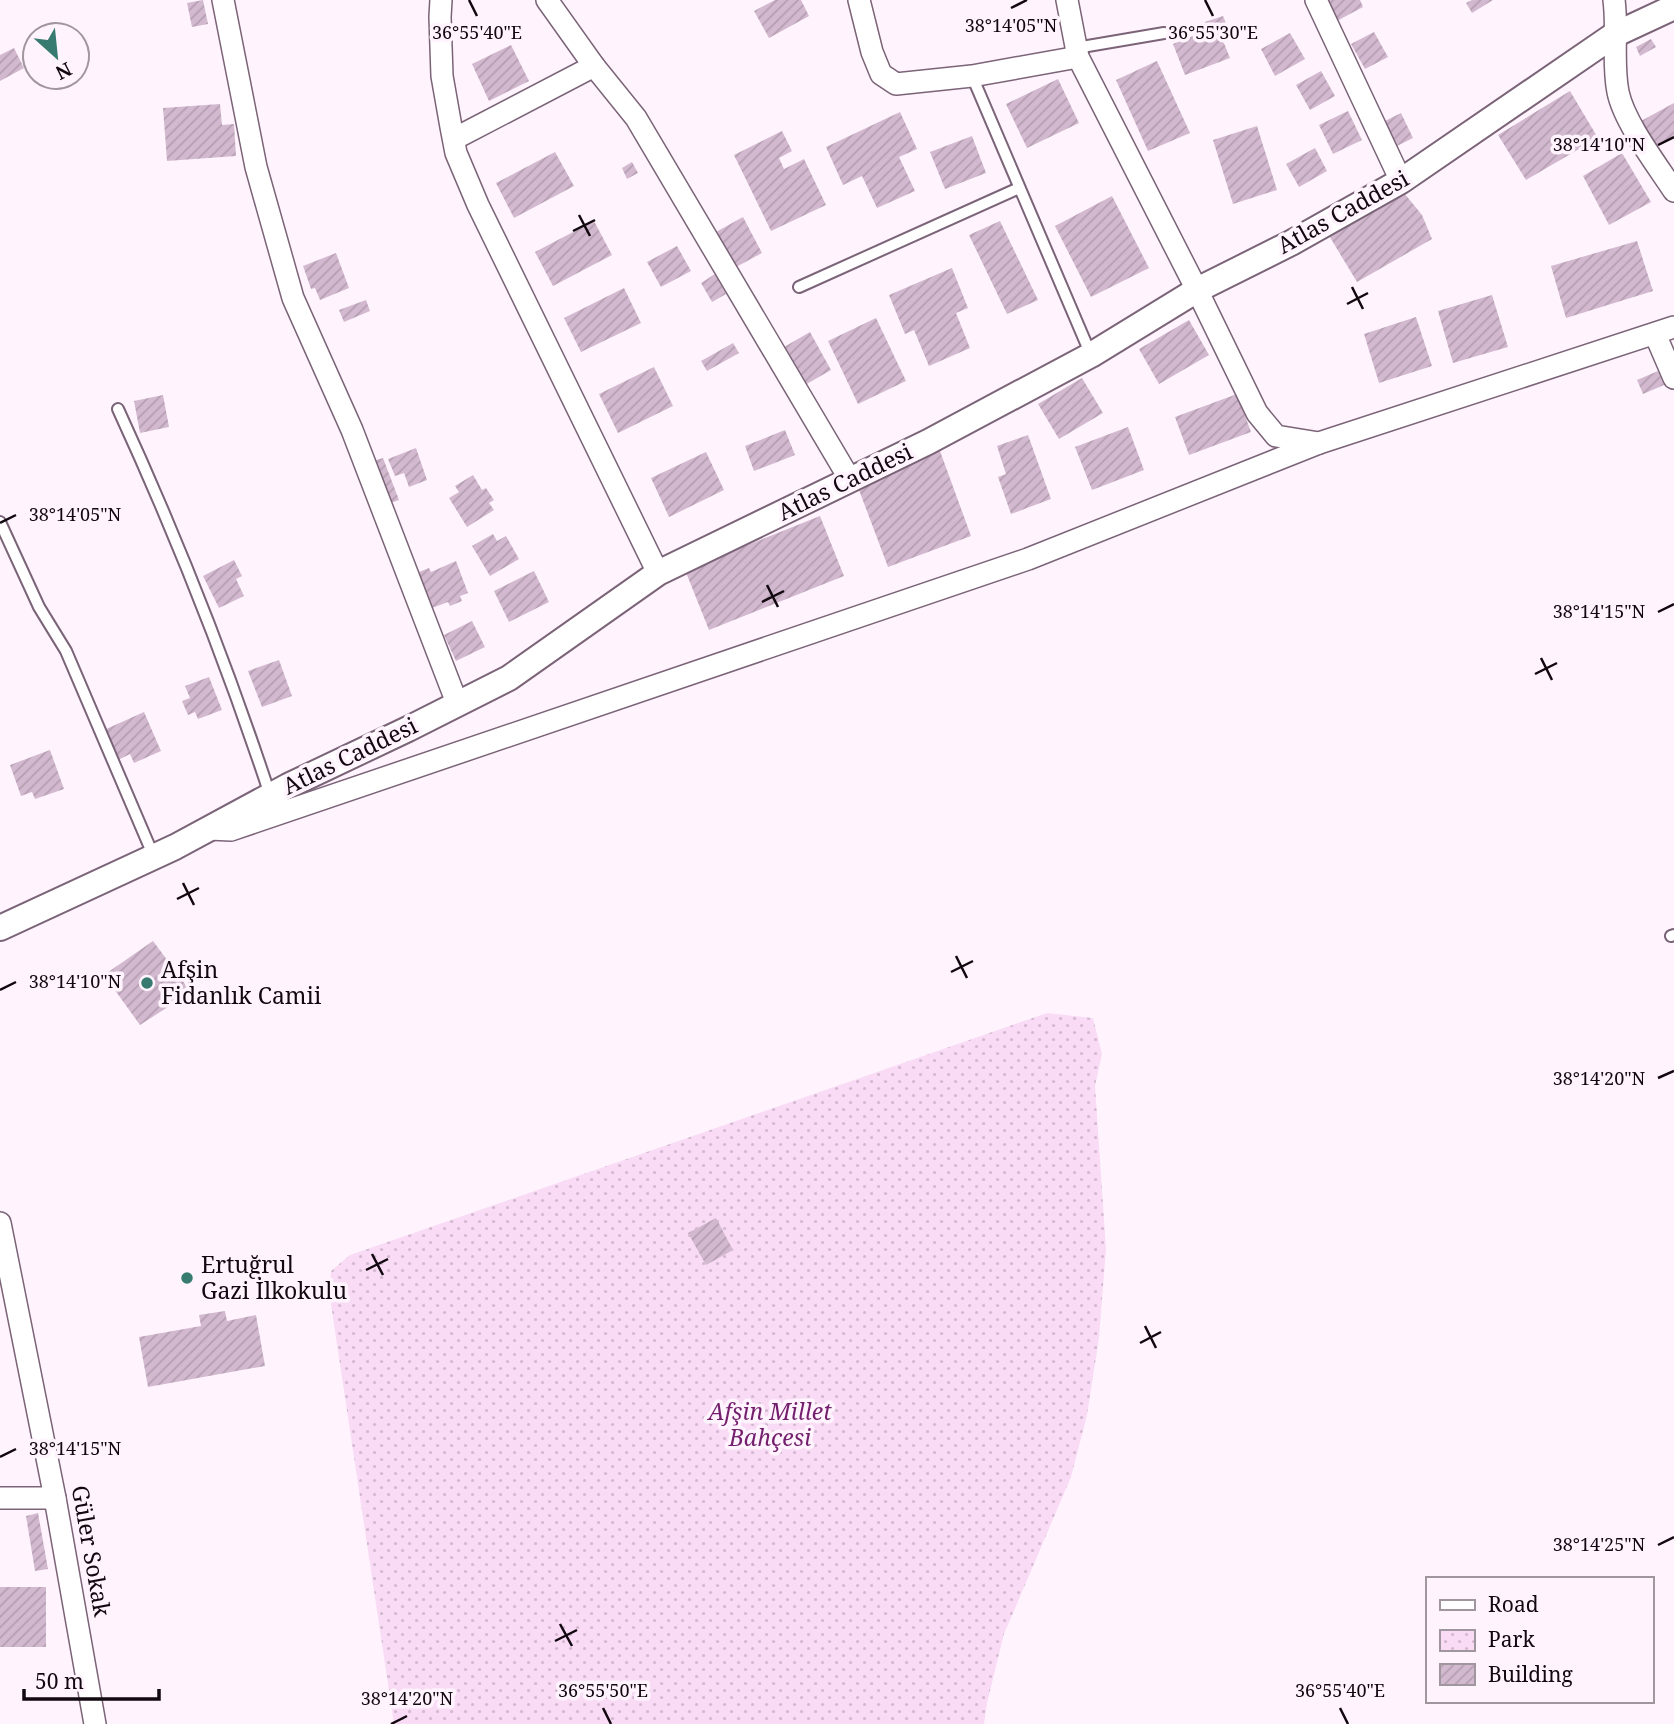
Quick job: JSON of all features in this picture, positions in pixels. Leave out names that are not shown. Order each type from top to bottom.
[{"type":"street","points":[[223,0],[256,167],[293,298],[352,430],[457,703]]},
{"type":"street","points":[[441,0],[442,76],[456,153],[478,205],[658,573]]},
{"type":"street","points":[[547,0],[594,66],[636,118],[849,478]]},
{"type":"street","points":[[859,0],[872,52],[881,74],[896,84],[972,76],[1077,53]]},
{"type":"street","points":[[1067,0],[1077,53],[1257,413],[1276,436],[1319,443]]},
{"type":"street","points":[[1316,0],[1401,181]]},
{"type":"street","points":[[1614,0],[1618,94],[1633,128],[1674,191]]},
{"type":"street","name":"Atlas Caddesi","points":[[0,928],[154,857],[270,796],[509,678],[658,573],[928,442],[1091,355],[1197,290],[1292,243],[1401,181],[1614,35],[1674,7]]},
{"type":"street","points":[[454,139],[594,66]]},
{"type":"street","points":[[209,829],[230,830],[1028,559],[1319,443],[1664,330],[1674,378]]},
{"type":"street","name":"Güler Sokak","points":[[0,1223],[2,1245],[55,1498],[95,1724]]},
{"type":"street","points":[[0,1498],[55,1498]]},
{"type":"lane","points":[[1077,53],[1164,33]]},
{"type":"lane","points":[[972,76],[1091,355]]},
{"type":"lane","points":[[799,287],[1019,188]]},
{"type":"lane","points":[[118,409],[190,572],[270,796]]},
{"type":"lane","points":[[0,522],[39,607],[66,651],[154,857]]},
{"type":"green space","name":"Afşin Millet Bahçesi","points":[[1047,1013],[1093,1018],[1102,1054],[1095,1086],[1106,1249],[1099,1338],[1087,1415],[1071,1477],[1004,1634],[984,1724],[394,1724],[329,1291],[331,1271],[350,1255]]},
{"type":"building","points":[[203,0],[208,24],[192,27],[187,3]]},
{"type":"building","points":[[775,0],[801,0],[809,16],[769,38],[754,11]]},
{"type":"building","points":[[1321,0],[1360,0],[1363,7],[1333,23]]},
{"type":"building","points":[[1472,0],[1493,0],[1472,13],[1466,3]]},
{"type":"building","points":[[1223,16],[1228,28],[1219,31],[1230,58],[1185,75],[1173,44],[1208,30],[1205,22]]},
{"type":"building","points":[[1374,32],[1388,57],[1365,69],[1351,44]]},
{"type":"building","points":[[1290,33],[1305,59],[1275,76],[1261,49]]},
{"type":"building","points":[[1651,39],[1656,47],[1640,56],[1636,47]]},
{"type":"building","points":[[511,45],[529,81],[489,101],[472,64]]},
{"type":"building","points":[[14,48],[21,62],[21,70],[0,81],[0,55]]},
{"type":"building","points":[[1157,61],[1190,133],[1148,151],[1116,80]]},
{"type":"building","points":[[1321,71],[1335,96],[1310,110],[1296,85]]},
{"type":"building","points":[[1058,79],[1079,123],[1027,148],[1006,104]]},
{"type":"building","points":[[1570,91],[1598,138],[1526,180],[1498,135]]},
{"type":"building","points":[[1674,103],[1674,138],[1655,148],[1641,121]]},
{"type":"building","points":[[220,104],[222,125],[234,124],[236,156],[167,161],[163,108]]},
{"type":"building","points":[[1348,111],[1362,140],[1333,154],[1319,125]]},
{"type":"building","points":[[900,112],[917,149],[899,157],[915,191],[877,208],[862,176],[843,185],[826,147]]},
{"type":"building","points":[[1401,113],[1413,138],[1389,150],[1377,125]]},
{"type":"building","points":[[1257,126],[1277,190],[1233,204],[1213,140]]},
{"type":"building","points":[[782,131],[792,151],[779,158],[784,169],[804,159],[826,205],[771,231],[734,155]]},
{"type":"building","points":[[972,136],[986,173],[945,189],[930,152]]},
{"type":"building","points":[[1315,148],[1327,171],[1299,187],[1286,164]]},
{"type":"building","points":[[555,152],[574,186],[514,218],[496,183]]},
{"type":"building","points":[[1622,153],[1651,202],[1609,225],[1583,176]]},
{"type":"building","points":[[632,162],[638,173],[627,179],[622,168]]},
{"type":"building","points":[[1400,188],[1422,215],[1432,239],[1357,282],[1325,229]]},
{"type":"building","points":[[1112,196],[1149,268],[1091,297],[1055,226]]},
{"type":"building","points":[[743,217],[762,253],[736,267],[716,232]]},
{"type":"building","points":[[594,221],[612,255],[553,286],[535,252]]},
{"type":"building","points":[[1000,221],[1038,300],[1007,314],[969,235]]},
{"type":"building","points":[[1637,241],[1653,291],[1566,318],[1551,266]]},
{"type":"building","points":[[677,246],[691,271],[661,287],[647,262]]},
{"type":"building","points":[[336,253],[349,288],[320,300],[315,288],[311,289],[303,266]]},
{"type":"building","points":[[952,268],[968,308],[956,313],[970,348],[929,366],[914,330],[905,334],[889,295]]},
{"type":"building","points":[[715,274],[726,294],[712,302],[701,283]]},
{"type":"building","points":[[624,288],[641,323],[581,352],[564,318]]},
{"type":"building","points":[[1492,295],[1508,347],[1453,363],[1438,311]]},
{"type":"building","points":[[366,300],[370,311],[344,322],[339,310]]},
{"type":"building","points":[[1416,317],[1432,366],[1379,383],[1364,334]]},
{"type":"building","points":[[876,318],[906,381],[858,404],[828,341]]},
{"type":"building","points":[[1189,320],[1209,355],[1159,384],[1139,349]]},
{"type":"building","points":[[810,332],[831,370],[805,385],[784,347]]},
{"type":"building","points":[[733,343],[739,353],[707,371],[701,361]]},
{"type":"building","points":[[654,367],[673,406],[618,433],[599,394]]},
{"type":"building","points":[[1658,371],[1664,385],[1643,394],[1637,380]]},
{"type":"building","points":[[1082,378],[1103,413],[1059,439],[1038,404]]},
{"type":"building","points":[[1237,394],[1251,432],[1189,455],[1175,417]]},
{"type":"building","points":[[163,395],[169,427],[140,433],[134,401]]},
{"type":"building","points":[[1128,427],[1144,470],[1092,490],[1075,447]]},
{"type":"building","points":[[785,430],[795,455],[754,471],[745,446]]},
{"type":"building","points":[[1028,435],[1051,499],[1011,514],[998,477],[1006,474],[997,446]]},
{"type":"building","points":[[416,448],[427,480],[409,487],[404,473],[395,476],[388,459]]},
{"type":"building","points":[[940,451],[971,536],[888,567],[856,482]]},
{"type":"building","points":[[706,452],[724,490],[669,517],[651,478]]},
{"type":"building","points":[[383,458],[399,500],[388,504],[373,461]]},
{"type":"building","points":[[473,475],[482,490],[486,488],[494,500],[489,503],[494,510],[467,527],[449,498],[459,492],[455,486]]},
{"type":"building","points":[[820,516],[844,576],[709,630],[685,570]]},
{"type":"building","points":[[493,534],[497,541],[506,536],[519,559],[490,576],[472,546]]},
{"type":"building","points":[[234,560],[242,576],[236,579],[244,596],[219,608],[203,576]]},
{"type":"building","points":[[456,561],[468,593],[460,596],[462,601],[450,606],[448,602],[432,608],[419,572],[429,568],[431,572]]},
{"type":"building","points":[[534,571],[549,602],[509,622],[494,591]]},
{"type":"building","points":[[472,621],[485,647],[456,661],[444,635]]},
{"type":"building","points":[[279,660],[292,696],[262,707],[248,671]]},
{"type":"building","points":[[209,677],[222,710],[198,719],[195,712],[188,715],[182,701],[190,698],[185,686]]},
{"type":"building","points":[[144,712],[161,751],[134,763],[130,754],[118,760],[104,730]]},
{"type":"building","points":[[50,750],[64,789],[35,799],[32,792],[21,796],[10,765]]},
{"type":"building","name":"Afşin Fidanlık Camii","points":[[153,941],[191,992],[140,1025],[104,975]]},
{"type":"building","points":[[716,1218],[733,1250],[706,1265],[688,1233]]},
{"type":"building","points":[[225,1311],[227,1321],[256,1315],[265,1366],[148,1387],[139,1337],[201,1326],[199,1315]]},
{"type":"building","points":[[38,1513],[48,1569],[35,1571],[26,1516]]},
{"type":"building","points":[[0,1587],[46,1587],[46,1647],[0,1647]]},
{"type":"place","name":"Afşin Fidanlık Camii","points":[[147,983]]},
{"type":"place","name":"Ertuğrul Gazi İlkokulu","points":[[187,1278]]}]
